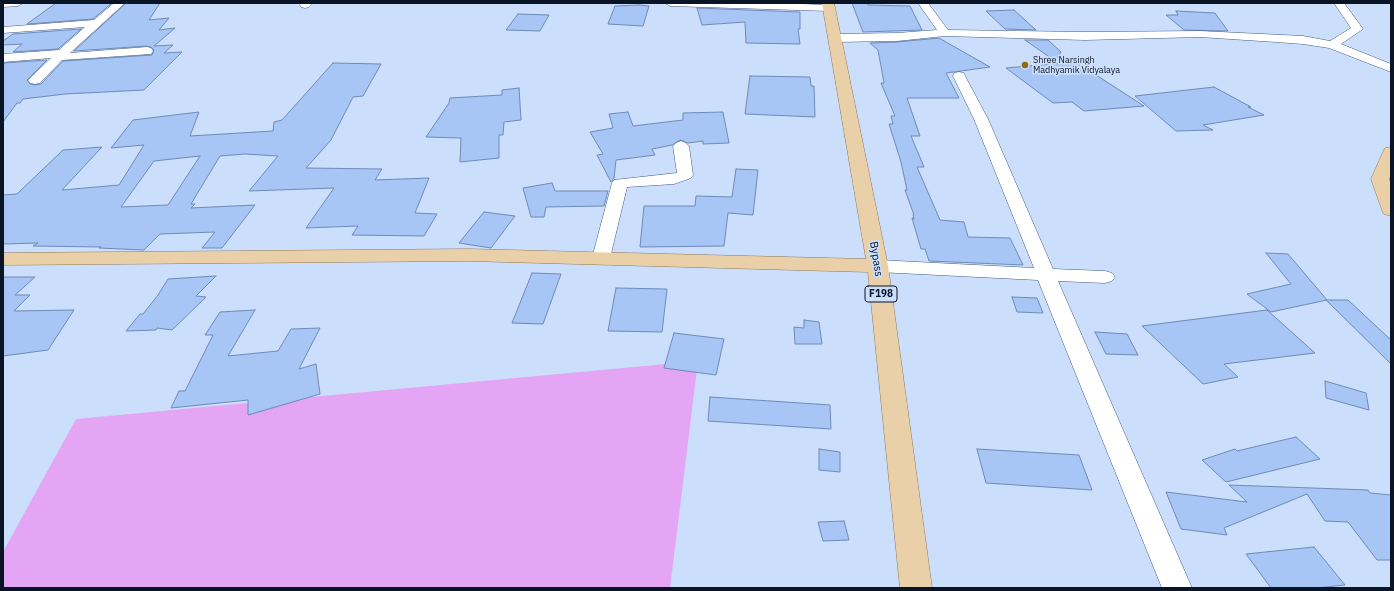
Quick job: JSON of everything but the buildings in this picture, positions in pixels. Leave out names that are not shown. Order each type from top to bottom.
[{"type":"main road","name":"Bypass","points":[[828,6],[878,266],[916,588]]},
{"type":"main road","points":[[1391,152],[1380,179],[1391,210]]},
{"type":"main road","points":[[3,260],[468,255],[878,266]]},
{"type":"street","points":[[35,80],[120,3]]},
{"type":"street","points":[[670,3],[828,6]]},
{"type":"street","points":[[923,3],[945,33]]},
{"type":"street","points":[[1332,46],[1357,29],[1339,3]]},
{"type":"street","points":[[3,30],[97,23]]},
{"type":"street","points":[[834,38],[897,37],[945,33],[1085,36],[1200,34],[1276,38],[1303,40],[1332,46],[1391,68]]},
{"type":"street","points":[[3,58],[147,51]]},
{"type":"street","points":[[959,76],[981,119],[1177,588]]},
{"type":"street","points":[[601,258],[614,198],[620,183],[674,179],[685,175],[681,146]]},
{"type":"street","points":[[878,266],[1105,277]]},
{"type":"shaded area","points":[[698,361],[670,588],[3,588],[3,552],[76,419]]},
{"type":"place","name":"Shree Narsingh Madhyamik Vidyalaya","points":[[1025,65]]}]
